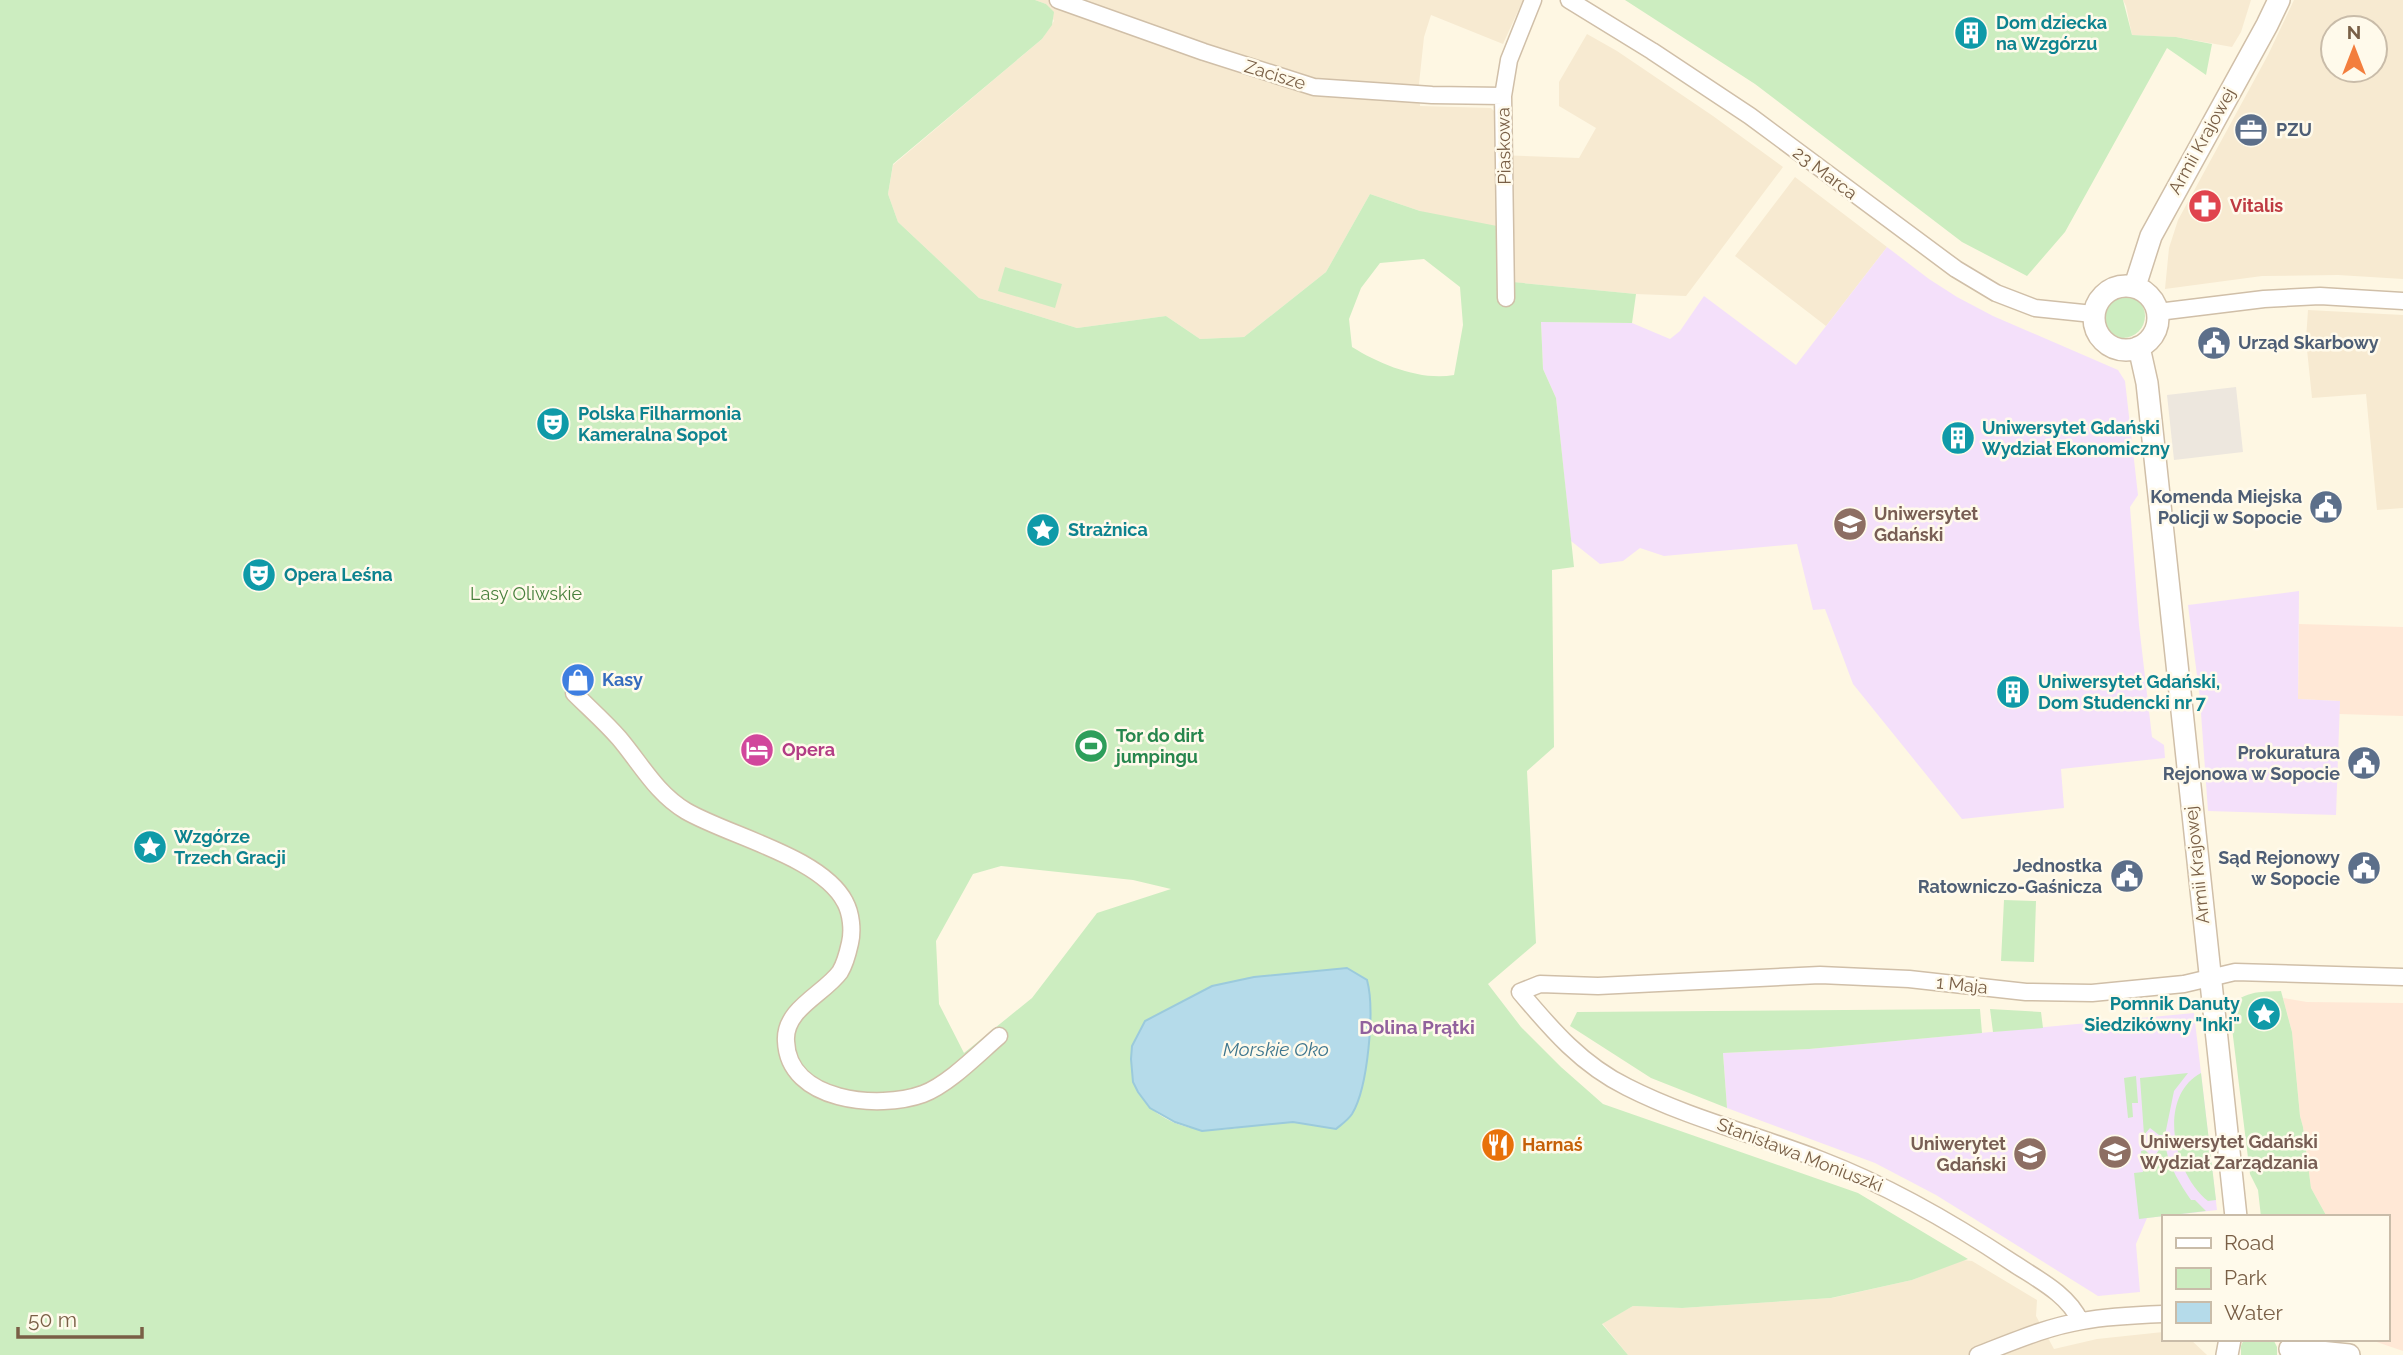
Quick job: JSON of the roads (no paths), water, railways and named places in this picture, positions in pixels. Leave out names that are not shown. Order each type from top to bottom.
[{"type":"street","name":"Zacisze","points":[[1058,0],[1204,52],[1314,87],[1432,95],[1503,96]]},
{"type":"street","name":"Piaskowa","points":[[1506,298],[1503,96],[1509,60],[1533,0]]},
{"type":"street","name":"23 Marca","points":[[1569,0],[1750,116],[1956,270],[1996,292],[2035,307],[2093,314]]},
{"type":"street","name":"Armii Krajowej","points":[[2135,286],[2151,236],[2279,0]]},
{"type":"street","points":[[2135,286],[2150,296],[2158,312],[2156,329],[2146,343],[2139,347],[2130,350],[2110,346],[2097,333],[2093,314],[2096,303],[2103,294],[2113,288],[2135,286]]},
{"type":"street","points":[[2158,312],[2264,299],[2320,296],[2403,301]]},
{"type":"street","name":"Armii Krajowej","points":[[2139,347],[2147,383],[2236,1215]]},
{"type":"street","points":[[574,693],[606,724],[654,785],[667,797],[701,818],[805,865],[834,887],[846,902],[853,932],[841,970],[790,1021],[785,1037],[788,1058],[803,1078],[821,1091],[847,1099],[894,1101],[925,1093],[940,1085],[999,1036]]},
{"type":"street","name":"1 Maja","points":[[1520,992],[1541,984],[1598,986],[1820,975],[1896,978],[2026,992],[2092,993],[2185,984],[2235,972],[2403,977]]},
{"type":"street","name":"Stanisława Moniuszki","points":[[1520,992],[1554,1033],[1574,1052],[1625,1086],[1670,1106],[1819,1159],[1891,1189],[2047,1286],[2074,1307],[2080,1321]]},
{"type":"street","points":[[1978,1355],[2042,1331],[2080,1321],[2162,1314]]},
{"type":"street","points":[[2290,1348],[2349,1355]]},
{"type":"water","name":"Morskie Oko","points":[[1347,968],[1367,980],[1370,1028],[1366,1068],[1358,1102],[1350,1116],[1336,1129],[1293,1122],[1202,1131],[1175,1122],[1150,1108],[1138,1092],[1133,1082],[1132,1046],[1145,1021],[1212,986],[1254,977]]},
{"type":"place","name":"Dom dziecka na Wzgórzu","points":[[1971,33]]},
{"type":"place","name":"PZU","points":[[2251,130]]},
{"type":"place","name":"Vitalis","points":[[2205,206]]},
{"type":"place","name":"Urząd Skarbowy","points":[[2214,343]]},
{"type":"place","name":"Polska Filharmonia Kameralna Sopot","points":[[553,424]]},
{"type":"place","name":"Uniwersytet Gdański Wydział Ekonomiczny","points":[[1958,438]]},
{"type":"place","name":"Komenda Miejska Policji w Sopocie","points":[[2326,507]]},
{"type":"place","name":"Uniwersytet Gdański","points":[[1850,524]]},
{"type":"place","name":"Strażnica","points":[[1043,530]]},
{"type":"place","name":"Opera Leśna","points":[[259,575]]},
{"type":"place","name":"Kasy","points":[[578,680]]},
{"type":"place","name":"Uniwersytet Gdański, Dom Studencki nr 7","points":[[2013,692]]},
{"type":"place","name":"Tor do dirt jumpingu","points":[[1091,746]]},
{"type":"place","name":"Opera","points":[[757,750]]},
{"type":"place","name":"Prokuratura Rejonowa w Sopocie","points":[[2364,763]]},
{"type":"place","name":"Wzgórze Trzech Gracji","points":[[150,847]]},
{"type":"place","name":"Sąd Rejonowy w Sopocie","points":[[2364,868]]},
{"type":"place","name":"Jednostka Ratowniczo-Gaśnicza","points":[[2127,876]]},
{"type":"place","name":"Pomnik Danuty Siedzikówny \"Inki\"","points":[[2264,1014]]},
{"type":"place","name":"Harnaś","points":[[1498,1145]]},
{"type":"place","name":"Uniwersytet Gdański Wydział Zarządzania","points":[[2115,1152]]},
{"type":"place","name":"Uniwerytet Gdański","points":[[2030,1154]]},
{"type":"district","name":"Dolina Prątki","points":[[1417,1027]]},
{"type":"park label","name":"Lasy Oliwskie","points":[[526,594]]}]
